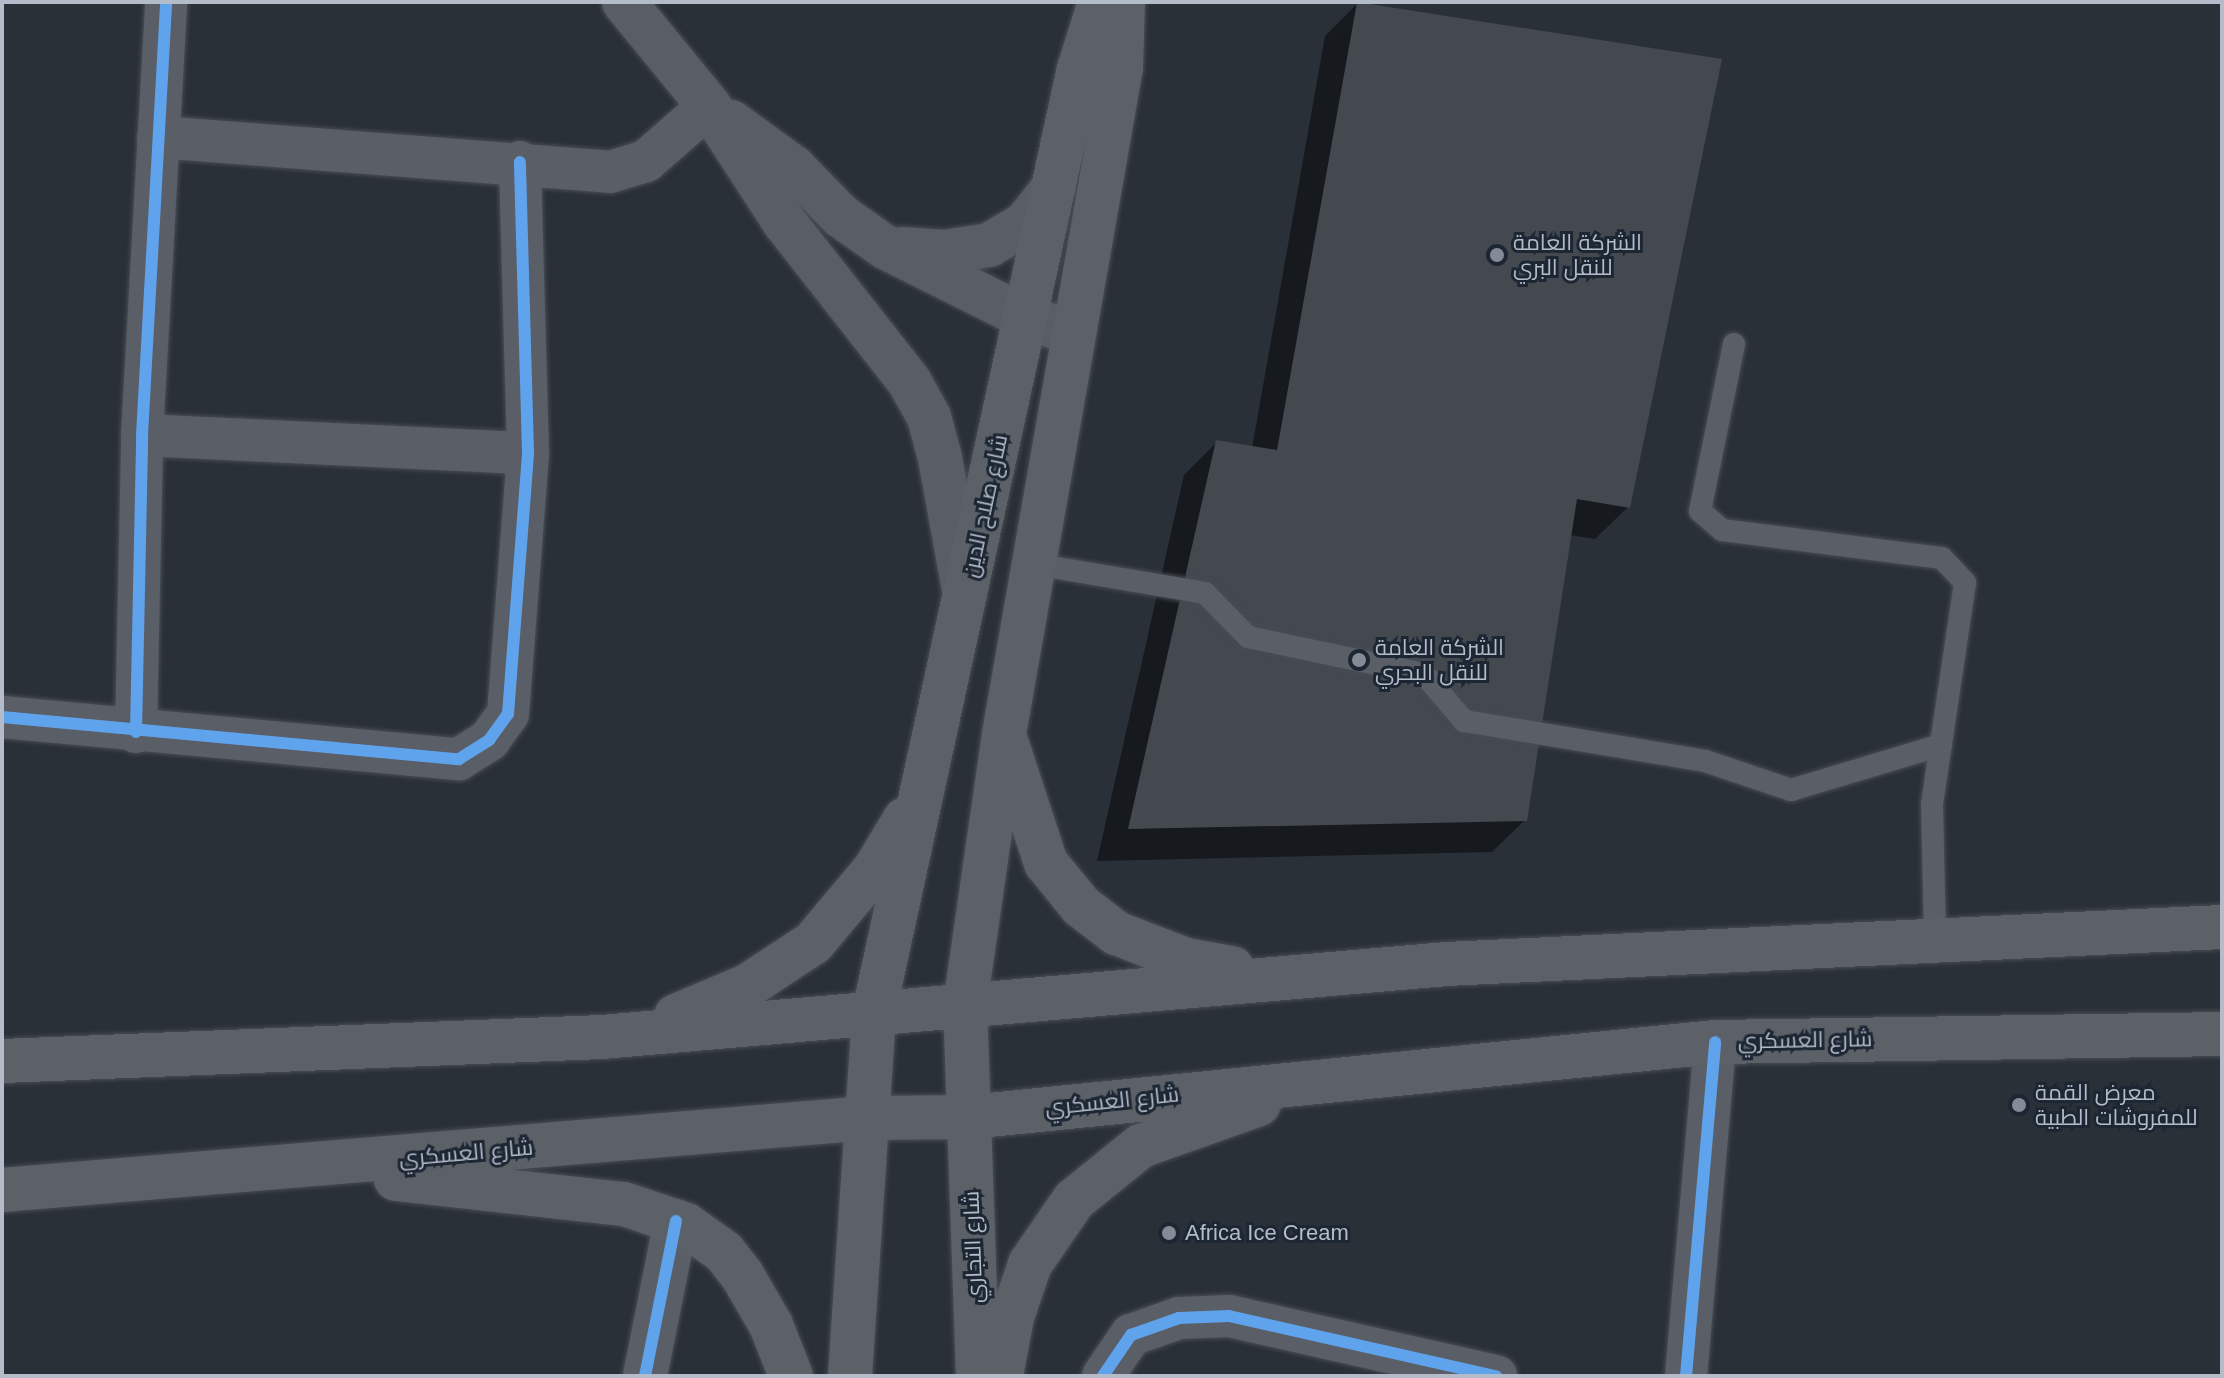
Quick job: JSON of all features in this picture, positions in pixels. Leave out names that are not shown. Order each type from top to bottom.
[{"type":"main road","points":[[624,2],[709,106],[785,223],[901,369],[929,417],[966,598]]},
{"type":"main road","name":"شارع صلاح الدين","points":[[868,1118],[874,1012],[1088,33],[1100,2]]},
{"type":"main road","points":[[965,1005],[1004,734],[1121,67],[1123,2]]},
{"type":"main road","points":[[709,106],[793,167],[841,216],[885,247],[1025,317],[1073,333]]},
{"type":"main road","points":[[885,247],[944,252],[989,245],[1025,224],[1054,187]]},
{"type":"main road","points":[[1004,734],[1046,863],[1081,906],[1116,933],[1186,960],[1256,971],[2222,927]]},
{"type":"main road","points":[[602,1037],[696,1011],[749,985],[813,943],[875,869],[905,819],[935,742]]},
{"type":"main road","points":[[2,1061],[602,1037],[1446,964]]},
{"type":"main road","name":"شارع التجاري","points":[[965,1005],[978,1376]]},
{"type":"main road","name":"شارع العسكري","points":[[2,1190],[868,1118],[969,1117],[1350,1075],[1715,1042],[2222,1034]]},
{"type":"main road","points":[[1001,1376],[1012,1317],[1030,1264],[1055,1223],[1098,1176],[1157,1139],[1350,1075]]},
{"type":"main road","points":[[850,1376],[868,1118]]},
{"type":"main road","points":[[286,1168],[582,1198],[651,1210],[676,1221],[724,1252],[742,1275],[771,1325],[791,1376]]},
{"type":"street","points":[[136,732],[142,435],[166,2]]},
{"type":"street","points":[[158,137],[520,162],[610,172],[646,161],[709,106]]},
{"type":"street","points":[[2,717],[136,732],[459,759],[489,740],[508,714],[528,453],[520,162]]},
{"type":"street","points":[[142,435],[528,453]]},
{"type":"street","points":[[1686,1376],[1715,1042]]},
{"type":"street","points":[[645,1376],[676,1221]]},
{"type":"street","points":[[1103,1376],[1131,1335],[1179,1318],[1229,1316],[1496,1376]]},
{"type":"lane","points":[[1734,344],[1700,511],[1722,530],[1942,558],[1965,583],[1932,804],[1935,940]]},
{"type":"lane","points":[[1034,564],[1205,593],[1248,637],[1424,674],[1464,721],[1705,761],[1791,790],[1941,745]]},
{"type":"building","points":[[1357,2],[1722,59],[1630,508],[1577,499],[1527,821],[1128,829],[1216,440],[1277,450]]},
{"type":"cycle path","points":[[136,732],[142,435],[166,2]]},
{"type":"cycle path","points":[[2,717],[459,759],[489,740],[508,714],[528,453],[520,162]]},
{"type":"cycle path","points":[[1686,1376],[1715,1042]]},
{"type":"cycle path","points":[[645,1376],[676,1221]]},
{"type":"cycle path","points":[[1103,1376],[1131,1335],[1179,1318],[1229,1316],[1496,1376]]},
{"type":"place","name":"الشركة العامة للنقل البري","points":[[1497,255]]},
{"type":"place","name":"الشركة العامة للنقل البحري","points":[[1359,660]]},
{"type":"place","name":"معرض القمة للمفروشات الطبية","points":[[2019,1105]]},
{"type":"place","name":"Africa Ice Cream","points":[[1169,1233]]}]
